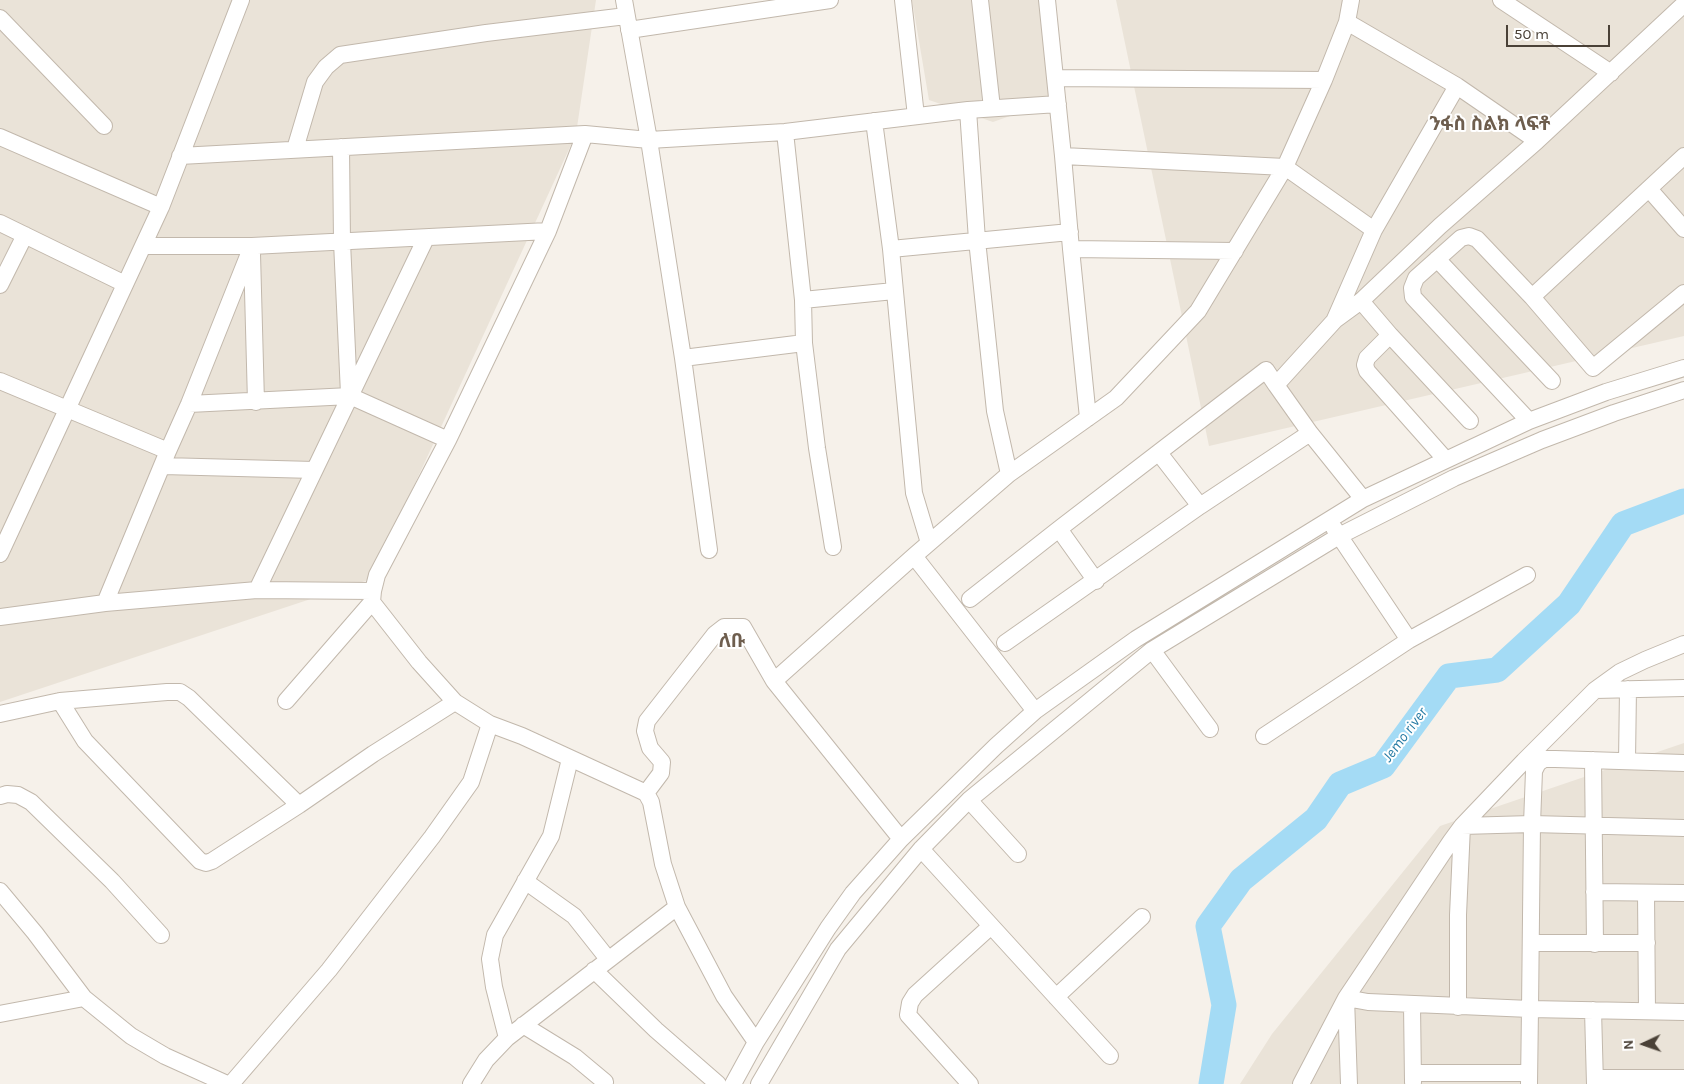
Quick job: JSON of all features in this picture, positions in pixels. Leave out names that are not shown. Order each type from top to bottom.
[{"type":"street","points":[[0,554],[161,207],[241,0]]},
{"type":"street","points":[[295,150],[315,82],[326,67],[340,54],[626,15],[830,0]]},
{"type":"street","points":[[903,0],[916,116]]},
{"type":"street","points":[[980,0],[992,108]]},
{"type":"street","points":[[1047,0],[1088,418]]},
{"type":"street","points":[[774,681],[1009,474],[1116,398],[1198,311],[1285,167],[1324,80],[1347,22],[1351,0]]},
{"type":"street","points":[[1501,0],[1611,73]]},
{"type":"street","points":[[1276,385],[1335,320],[1361,301],[1440,226],[1537,141],[1684,4]]},
{"type":"street","points":[[626,15],[649,140],[683,358],[709,550]]},
{"type":"street","points":[[0,18],[104,126]]},
{"type":"street","points":[[1347,22],[1457,86],[1537,141]]},
{"type":"street","points":[[1055,78],[1324,80]]},
{"type":"street","points":[[1335,320],[1374,230],[1457,86]]},
{"type":"street","points":[[180,156],[585,134],[649,140],[785,132],[968,110],[1058,104]]},
{"type":"street","points":[[968,110],[994,411],[1009,474]]},
{"type":"street","points":[[874,121],[891,249],[914,493],[929,543]]},
{"type":"street","points":[[785,132],[803,300],[804,342],[816,448],[833,546]]},
{"type":"street","points":[[286,701],[372,597],[378,576],[448,440],[548,231],[585,134]]},
{"type":"street","points":[[0,137],[161,207]]},
{"type":"street","points":[[341,147],[342,242],[350,396]]},
{"type":"street","points":[[1063,156],[1285,167],[1374,230]]},
{"type":"street","points":[[1532,297],[1684,156]]},
{"type":"street","points":[[1649,189],[1684,229]]},
{"type":"street","points":[[0,223],[125,284]]},
{"type":"street","points":[[143,246],[252,246],[548,231]]},
{"type":"street","points":[[891,249],[1070,232]]},
{"type":"street","points":[[0,285],[26,236]]},
{"type":"street","points":[[1529,421],[1413,297],[1412,288],[1416,278],[1461,238],[1469,236],[1477,239],[1532,297],[1592,368],[1684,293]]},
{"type":"street","points":[[257,590],[426,238]]},
{"type":"street","points":[[252,246],[256,402]]},
{"type":"street","points":[[105,603],[165,458],[190,404],[252,246]]},
{"type":"street","points":[[1070,249],[1235,251]]},
{"type":"street","points":[[1437,259],[1552,381]]},
{"type":"street","points":[[803,300],[894,291]]},
{"type":"street","points":[[1361,301],[1390,336],[1470,421]]},
{"type":"street","points":[[1390,336],[1367,358],[1365,365],[1367,371],[1446,460]]},
{"type":"street","points":[[683,358],[804,342]]},
{"type":"street","points":[[733,1084],[756,1042],[828,928],[853,894],[900,839],[1035,711],[1136,639],[1363,499],[1529,421],[1606,392],[1684,368]]},
{"type":"street","points":[[970,599],[1266,370],[1310,433],[1363,499]]},
{"type":"street","points":[[0,381],[68,409],[165,458],[314,470]]},
{"type":"street","points":[[759,1084],[838,949],[921,850],[969,800],[1152,650],[1339,536],[1454,478],[1542,440],[1614,413],[1684,390]]},
{"type":"street","points":[[190,404],[350,396],[448,440]]},
{"type":"street","points":[[1005,643],[1200,506],[1310,433]]},
{"type":"street","points":[[1159,453],[1200,506]]},
{"type":"street","points":[[1329,520],[1409,640]]},
{"type":"street","points":[[1059,529],[1096,580]]},
{"type":"street","points":[[914,556],[1035,711]]},
{"type":"street","points":[[1264,736],[1409,640],[1527,575]]},
{"type":"street","points":[[0,617],[105,603],[257,590],[372,597]]},
{"type":"street","points":[[372,597],[419,662],[455,702],[490,724],[522,736],[646,793],[651,802],[663,864],[677,907],[724,996],[756,1042]]},
{"type":"street","points":[[646,793],[661,773],[662,762],[650,748],[645,731],[647,721],[715,634],[724,627],[743,627],[774,681],[900,839]]},
{"type":"street","points":[[1301,1084],[1346,998],[1462,826],[1531,762],[1595,690],[1620,672],[1684,644]]},
{"type":"street","points":[[1152,650],[1210,729]]},
{"type":"street","points":[[1595,690],[1684,688]]},
{"type":"street","points":[[1626,761],[1628,689]]},
{"type":"street","points":[[0,714],[60,702],[180,692],[299,805]]},
{"type":"street","points":[[60,702],[85,742],[200,861],[206,863],[299,805],[373,754],[455,702]]},
{"type":"street","points":[[232,1084],[329,970],[432,837],[471,782],[490,724]]},
{"type":"street","points":[[508,1038],[494,987],[490,959],[495,935],[551,836],[570,759]]},
{"type":"street","points":[[1531,762],[1544,759],[1684,763]]},
{"type":"street","points":[[1593,760],[1595,944]]},
{"type":"street","points":[[1412,1005],[1413,1078],[1529,1079],[1534,771],[1531,762]]},
{"type":"street","points":[[0,796],[7,794],[18,795],[31,802],[112,881],[161,935]]},
{"type":"street","points":[[969,800],[1018,854]]},
{"type":"street","points":[[1462,826],[1532,824],[1684,828]]},
{"type":"street","points":[[1458,1007],[1458,915],[1462,826]]},
{"type":"street","points":[[921,850],[1110,1056]]},
{"type":"street","points":[[525,881],[574,916],[608,959]]},
{"type":"street","points":[[0,891],[35,933],[84,998],[131,1036],[165,1056],[227,1084]]},
{"type":"street","points":[[1594,892],[1684,893]]},
{"type":"street","points":[[1646,893],[1647,1011]]},
{"type":"street","points":[[471,1084],[486,1060],[508,1038],[677,907]]},
{"type":"street","points":[[1056,997],[1142,917]]},
{"type":"street","points":[[970,1084],[908,1015],[910,1003],[915,995],[991,926]]},
{"type":"street","points":[[1530,943],[1647,943]]},
{"type":"street","points":[[594,970],[656,1030],[718,1084]]},
{"type":"street","points":[[0,1014],[84,998]]},
{"type":"street","points":[[1346,998],[1368,1002],[1458,1007],[1684,1012]]},
{"type":"street","points":[[1346,998],[1349,1084]]},
{"type":"street","points":[[1593,1010],[1595,1081],[1643,1081],[1684,1078]]},
{"type":"street","points":[[524,1025],[575,1057],[605,1082]]},
{"type":"shaded area","points":[[0,0],[596,0],[576,134],[371,579],[0,702]]},
{"type":"shaded area","points":[[912,0],[1039,0],[1055,100],[993,122],[929,100]]},
{"type":"shaded area","points":[[1116,0],[1684,0],[1684,336],[1209,446]]},
{"type":"shaded area","points":[[1684,743],[1684,1084],[1240,1084],[1272,1034],[1440,826]]},
{"type":"waterway","name":"Jemo river","points":[[1211,1084],[1224,1005],[1208,926],[1241,880],[1316,819],[1340,784],[1383,766],[1449,676],[1497,670],[1569,604],[1623,524],[1684,501]]},
{"type":"district","name":"ንፋስ ስልክ ላፍቶ","points":[[1490,125]]},
{"type":"district","name":"ለቡ","points":[[732,642]]}]
